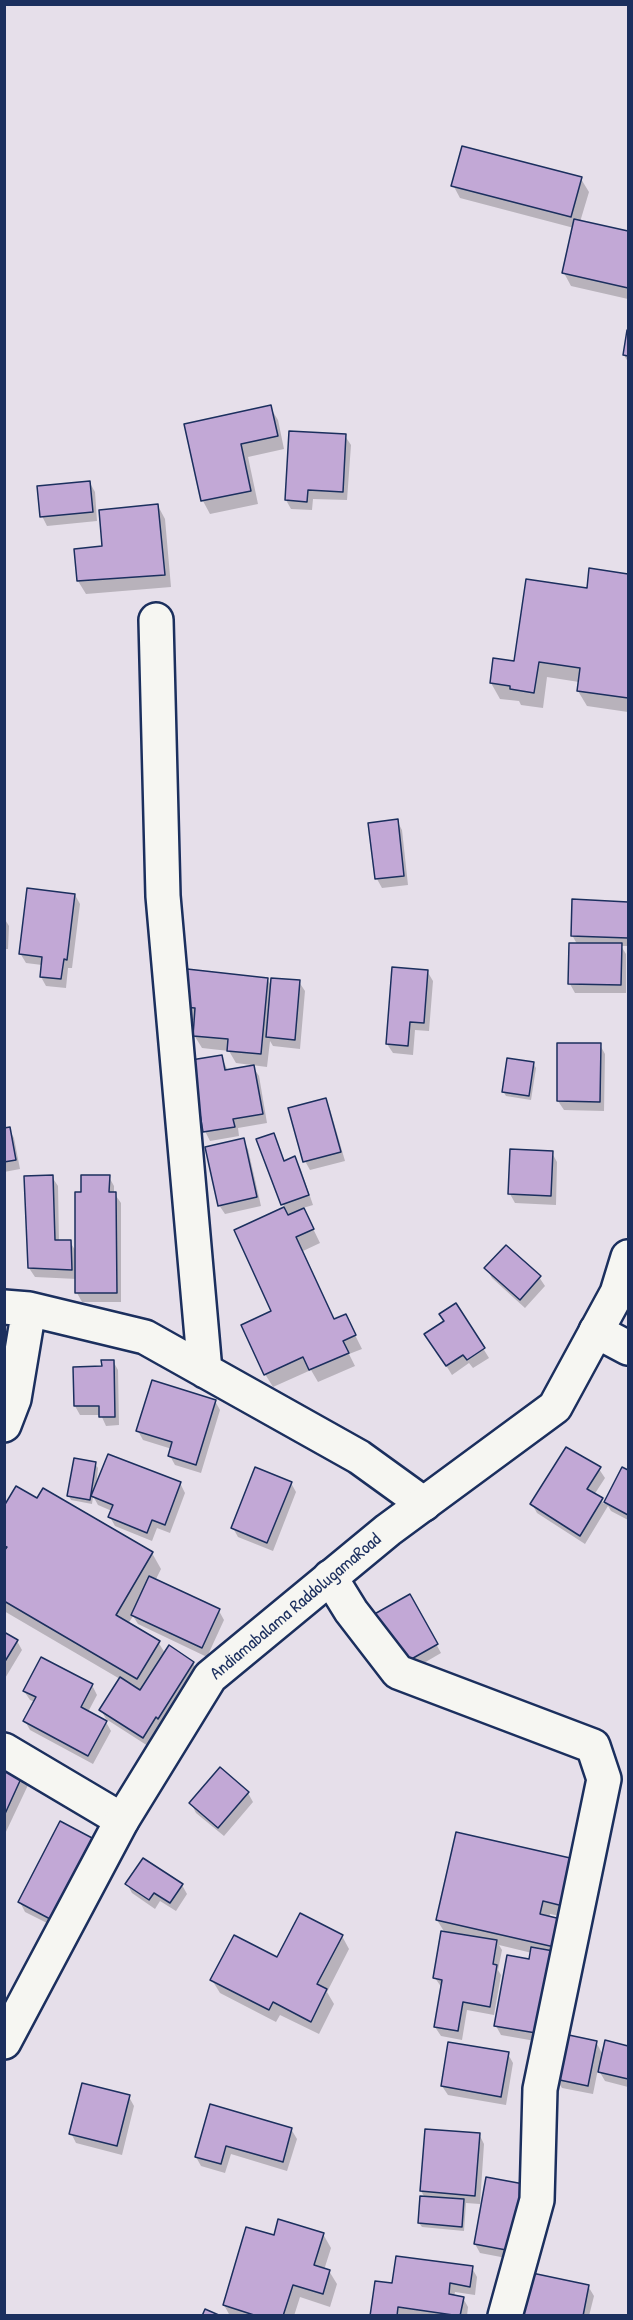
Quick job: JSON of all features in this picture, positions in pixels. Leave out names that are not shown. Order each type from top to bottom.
[{"type":"street","points":[[156,620],[163,896],[205,1371]]},
{"type":"street","name":"Andiamabalama RaddolugamaRoad","points":[[4,2042],[122,1820],[210,1677],[388,1530],[555,1407],[617,1293],[628,1257]]},
{"type":"street","points":[[4,1425],[14,1399],[17,1308],[145,1337],[359,1457],[424,1504]]},
{"type":"street","points":[[596,1331],[628,1348]]},
{"type":"street","points":[[330,1577],[351,1611],[398,1672],[593,1746],[604,1779],[540,2089],[537,2200],[505,2316]]},
{"type":"street","points":[[4,1750],[122,1820]]},
{"type":"building","points":[[462,146],[582,177],[571,217],[451,186]]},
{"type":"building","points":[[574,219],[628,231],[628,288],[562,273]]},
{"type":"building","points":[[628,330],[628,356],[623,355]]},
{"type":"building","points":[[271,405],[278,436],[241,444],[251,491],[201,501],[184,424]]},
{"type":"building","points":[[289,431],[346,434],[343,492],[308,490],[307,502],[285,500]]},
{"type":"building","points":[[90,481],[93,512],[40,517],[37,486]]},
{"type":"building","points":[[158,504],[165,575],[77,581],[74,549],[102,546],[99,510]]},
{"type":"building","points":[[589,568],[628,574],[628,698],[577,691],[580,668],[539,662],[534,693],[490,683],[493,658],[514,661],[526,579],[587,588]]},
{"type":"building","points":[[398,819],[404,876],[375,879],[368,823]]},
{"type":"building","points":[[27,888],[75,894],[67,960],[64,959],[61,979],[40,977],[42,957],[19,954]]},
{"type":"building","points":[[572,899],[628,902],[628,938],[571,936]]},
{"type":"building","points":[[569,943],[622,943],[621,985],[568,984]]},
{"type":"building","points":[[392,967],[428,970],[424,1023],[410,1022],[408,1046],[386,1044]]},
{"type":"building","points":[[187,969],[268,978],[261,1054],[227,1051],[228,1039],[193,1036],[195,1008],[183,1007]]},
{"type":"building","points":[[271,978],[300,980],[295,1040],[266,1037]]},
{"type":"building","points":[[557,1043],[601,1043],[600,1102],[557,1101]]},
{"type":"building","points":[[222,1055],[225,1070],[254,1065],[263,1114],[233,1119],[235,1127],[203,1132],[191,1060]]},
{"type":"building","points":[[507,1058],[534,1062],[529,1096],[502,1092]]},
{"type":"building","points":[[326,1098],[341,1152],[303,1162],[288,1108]]},
{"type":"building","points":[[10,1127],[16,1160],[4,1162],[4,1128]]},
{"type":"building","points":[[274,1133],[284,1161],[295,1156],[309,1195],[281,1205],[256,1139]]},
{"type":"building","points":[[244,1138],[257,1197],[218,1206],[205,1147]]},
{"type":"building","points":[[510,1149],[553,1151],[551,1196],[508,1194]]},
{"type":"building","points":[[53,1175],[55,1240],[71,1240],[72,1270],[28,1268],[24,1176]]},
{"type":"building","points":[[81,1175],[110,1175],[109,1192],[116,1192],[117,1293],[75,1293],[75,1192],[81,1192]]},
{"type":"building","points":[[284,1207],[288,1215],[304,1208],[314,1229],[296,1237],[334,1319],[346,1314],[356,1335],[343,1341],[349,1353],[309,1370],[303,1357],[264,1375],[241,1325],[271,1311],[234,1230]]},
{"type":"building","points":[[506,1245],[541,1276],[520,1300],[484,1268]]},
{"type":"building","points":[[456,1303],[485,1348],[467,1360],[463,1355],[446,1366],[424,1334],[444,1321],[439,1314]]},
{"type":"building","points":[[101,1360],[114,1360],[115,1417],[99,1417],[99,1406],[74,1406],[73,1367],[102,1366]]},
{"type":"building","points":[[152,1380],[216,1400],[196,1465],[168,1456],[172,1442],[136,1431]]},
{"type":"building","points":[[566,1447],[601,1467],[587,1489],[603,1498],[580,1536],[530,1504]]},
{"type":"building","points":[[108,1454],[181,1482],[165,1525],[152,1520],[147,1533],[108,1517],[113,1505],[91,1496]]},
{"type":"building","points":[[74,1458],[96,1462],[90,1500],[67,1496]]},
{"type":"building","points":[[255,1467],[292,1482],[267,1543],[231,1528]]},
{"type":"building","points":[[622,1467],[628,1470],[628,1515],[604,1502]]},
{"type":"building","points":[[16,1486],[37,1498],[43,1488],[153,1552],[116,1615],[160,1641],[137,1679],[4,1601],[4,1551],[7,1547],[4,1546],[4,1506]]},
{"type":"building","points":[[149,1576],[220,1609],[202,1648],[131,1615]]},
{"type":"building","points":[[410,1594],[438,1644],[399,1666],[371,1616]]},
{"type":"building","points":[[4,1632],[18,1640],[4,1663]]},
{"type":"building","points":[[169,1645],[194,1662],[158,1719],[156,1717],[143,1738],[99,1710],[120,1677],[140,1690]]},
{"type":"building","points":[[41,1657],[93,1684],[81,1707],[107,1721],[88,1756],[23,1721],[36,1697],[23,1691]]},
{"type":"building","points":[[4,1763],[24,1772],[4,1816]]},
{"type":"building","points":[[220,1767],[249,1792],[218,1828],[189,1803]]},
{"type":"building","points":[[60,1821],[94,1839],[52,1920],[18,1902]]},
{"type":"building","points":[[456,1832],[579,1860],[567,1907],[543,1901],[540,1914],[569,1921],[563,1949],[436,1920]]},
{"type":"building","points":[[143,1858],[183,1884],[170,1903],[154,1893],[149,1900],[125,1884]]},
{"type":"building","points":[[300,1913],[343,1935],[317,1984],[327,1989],[311,2022],[273,2002],[269,2010],[210,1980],[234,1935],[277,1957]]},
{"type":"building","points":[[441,1931],[497,1940],[493,1964],[497,1965],[490,2007],[463,2002],[458,2031],[434,2027],[442,1980],[433,1978]]},
{"type":"building","points":[[531,1947],[559,1952],[536,2033],[494,2026],[507,1955],[529,1959]]},
{"type":"building","points":[[564,2034],[597,2041],[588,2086],[555,2079]]},
{"type":"building","points":[[605,2040],[628,2046],[628,2079],[598,2072]]},
{"type":"building","points":[[448,2042],[509,2052],[501,2097],[441,2086]]},
{"type":"building","points":[[82,2083],[130,2095],[117,2146],[69,2134]]},
{"type":"building","points":[[210,2104],[292,2128],[283,2162],[226,2146],[221,2164],[195,2157]]},
{"type":"building","points":[[425,2129],[480,2133],[475,2196],[420,2191]]},
{"type":"building","points":[[486,2177],[529,2185],[517,2252],[474,2244]]},
{"type":"building","points":[[420,2196],[464,2199],[462,2227],[418,2223]]},
{"type":"building","points":[[278,2219],[324,2233],[314,2265],[330,2270],[323,2294],[293,2285],[283,2316],[257,2316],[223,2305],[246,2227],[274,2235]]},
{"type":"building","points":[[396,2256],[473,2266],[470,2287],[450,2283],[449,2294],[464,2297],[460,2316],[398,2307],[397,2316],[370,2316],[375,2281],[392,2283]]},
{"type":"building","points":[[532,2273],[589,2285],[583,2316],[523,2316]]},
{"type":"building","points":[[205,2309],[221,2316],[202,2316]]}]
